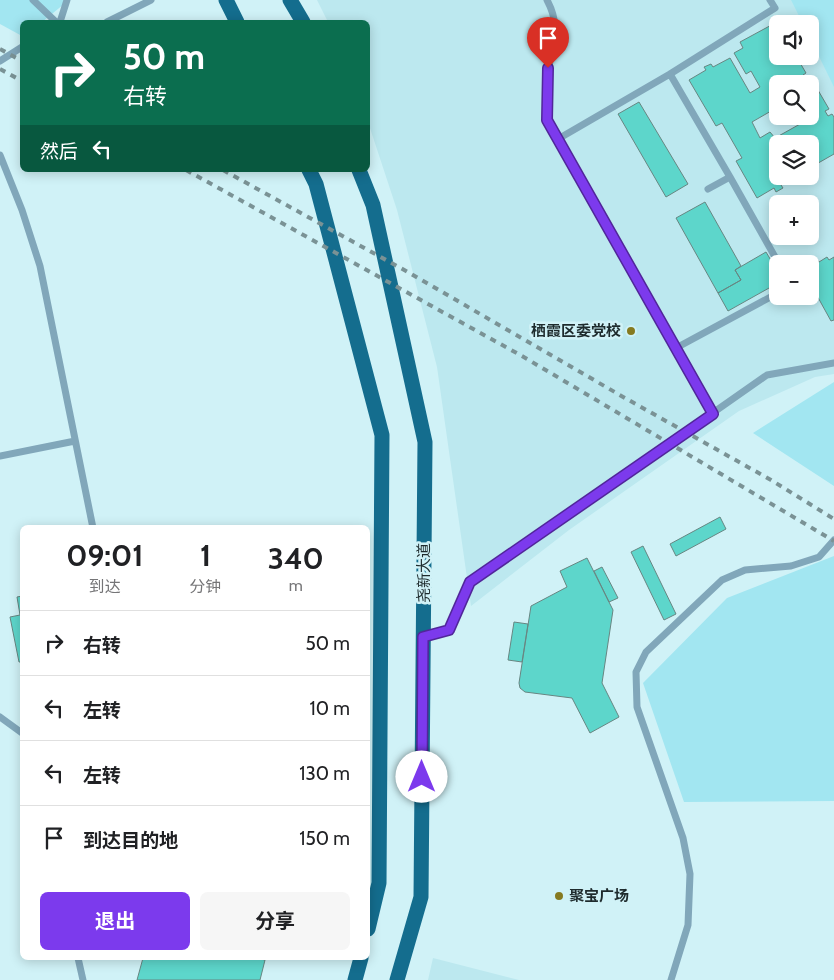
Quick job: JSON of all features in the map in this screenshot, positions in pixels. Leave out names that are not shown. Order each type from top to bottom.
[{"type":"main road","points":[[226,0],[236,20]]},
{"type":"main road","points":[[290,0],[302,20]]},
{"type":"main road","points":[[310,172],[316,184],[382,435],[379,883],[370,921]]},
{"type":"main road","name":"尧新大道","points":[[360,172],[373,205],[425,442],[421,897],[397,980]]},
{"type":"main road","points":[[355,980],[360,960]]},
{"type":"lane","points":[[33,0],[56,20]]},
{"type":"lane","points":[[59,20],[67,0]]},
{"type":"lane","points":[[111,20],[150,0]]},
{"type":"lane","points":[[547,0],[553,12],[556,34],[548,68],[547,120],[713,414]]},
{"type":"lane","points":[[558,139],[670,74],[775,8],[770,0]]},
{"type":"lane","points":[[0,61],[20,48]]},
{"type":"lane","points":[[670,74],[774,255]]},
{"type":"lane","points":[[0,155],[22,210],[40,266],[92,525]]},
{"type":"lane","points":[[708,189],[730,177]]},
{"type":"lane","points":[[676,348],[769,298]]},
{"type":"lane","points":[[423,637],[449,630],[470,582],[767,375],[834,363]]},
{"type":"lane","points":[[0,456],[75,441]]},
{"type":"lane","points":[[671,980],[688,925],[690,874],[683,838],[637,707],[636,672],[646,652],[722,580],[745,570],[791,566],[819,557],[834,540]]},
{"type":"lane","points":[[0,717],[20,732]]},
{"type":"lane","points":[[78,960],[83,980]]},
{"type":"shaded area","points":[[0,0],[69,0],[44,20],[20,20],[20,35],[0,24]]},
{"type":"shaded area","name":"栖霞区委党校","points":[[317,0],[834,0],[834,374],[815,377],[739,411],[569,530],[471,606],[437,367],[397,210],[370,128],[370,20],[327,20]]},
{"type":"shaded area","points":[[791,0],[834,0],[834,87],[819,56],[819,15],[798,15]]},
{"type":"shaded area","points":[[834,382],[834,486],[753,433]]},
{"type":"shaded area","points":[[834,556],[834,801],[684,802],[643,683],[727,598]]},
{"type":"shaded area","points":[[433,958],[519,980],[428,980]]},
{"type":"building","points":[[769,26],[769,65],[801,65],[806,73],[803,75],[769,75],[769,112],[752,122],[760,138],[770,132],[772,135],[769,135],[769,185],[781,185],[783,188],[776,192],[774,188],[757,198],[736,161],[742,158],[722,123],[716,126],[689,80],[706,70],[704,67],[711,64],[713,67],[730,58],[750,93],[760,87],[751,71],[746,74],[734,53],[743,48],[740,42]]},
{"type":"building","points":[[819,92],[829,109],[825,111],[828,116],[832,114],[834,117],[834,154],[819,163],[819,135],[780,135],[798,125],[819,125]]},
{"type":"building","points":[[639,102],[688,184],[666,197],[618,114]]},
{"type":"building","points":[[705,202],[741,266],[735,270],[741,280],[718,293],[676,218]]},
{"type":"building","points":[[766,252],[769,257],[769,288],[728,311],[718,293],[741,280],[735,270]]},
{"type":"building","points":[[827,257],[829,260],[834,257],[834,320],[831,321],[819,299],[819,262]]},
{"type":"building","points":[[720,517],[726,529],[676,556],[670,544]]},
{"type":"building","points":[[643,546],[676,614],[664,620],[631,552]]},
{"type":"building","points":[[587,558],[613,610],[602,683],[619,717],[590,733],[572,698],[525,692],[520,688],[519,683],[531,606],[567,587],[560,571]]},
{"type":"building","points":[[602,567],[618,598],[609,602],[594,571]]},
{"type":"building","points":[[20,596],[20,615],[17,597]]},
{"type":"building","points":[[20,615],[20,662],[19,662],[10,617]]},
{"type":"building","points":[[514,622],[528,624],[522,662],[508,660]]},
{"type":"building","points":[[142,960],[265,960],[260,980],[137,980]]},
{"type":"railway","points":[[0,49],[20,60]]},
{"type":"railway","points":[[0,69],[20,80]]},
{"type":"railway","points":[[190,172],[522,356],[834,541]]},
{"type":"railway","points":[[227,172],[406,271],[771,480],[834,519]]},
{"type":"place","name":"栖霞区委党校","points":[[631,331]]},
{"type":"place","name":"聚宝广场","points":[[559,896]]},
{"type":"route","points":[[422,777],[423,637],[449,630],[470,582],[713,414],[547,120],[548,68]]}]
